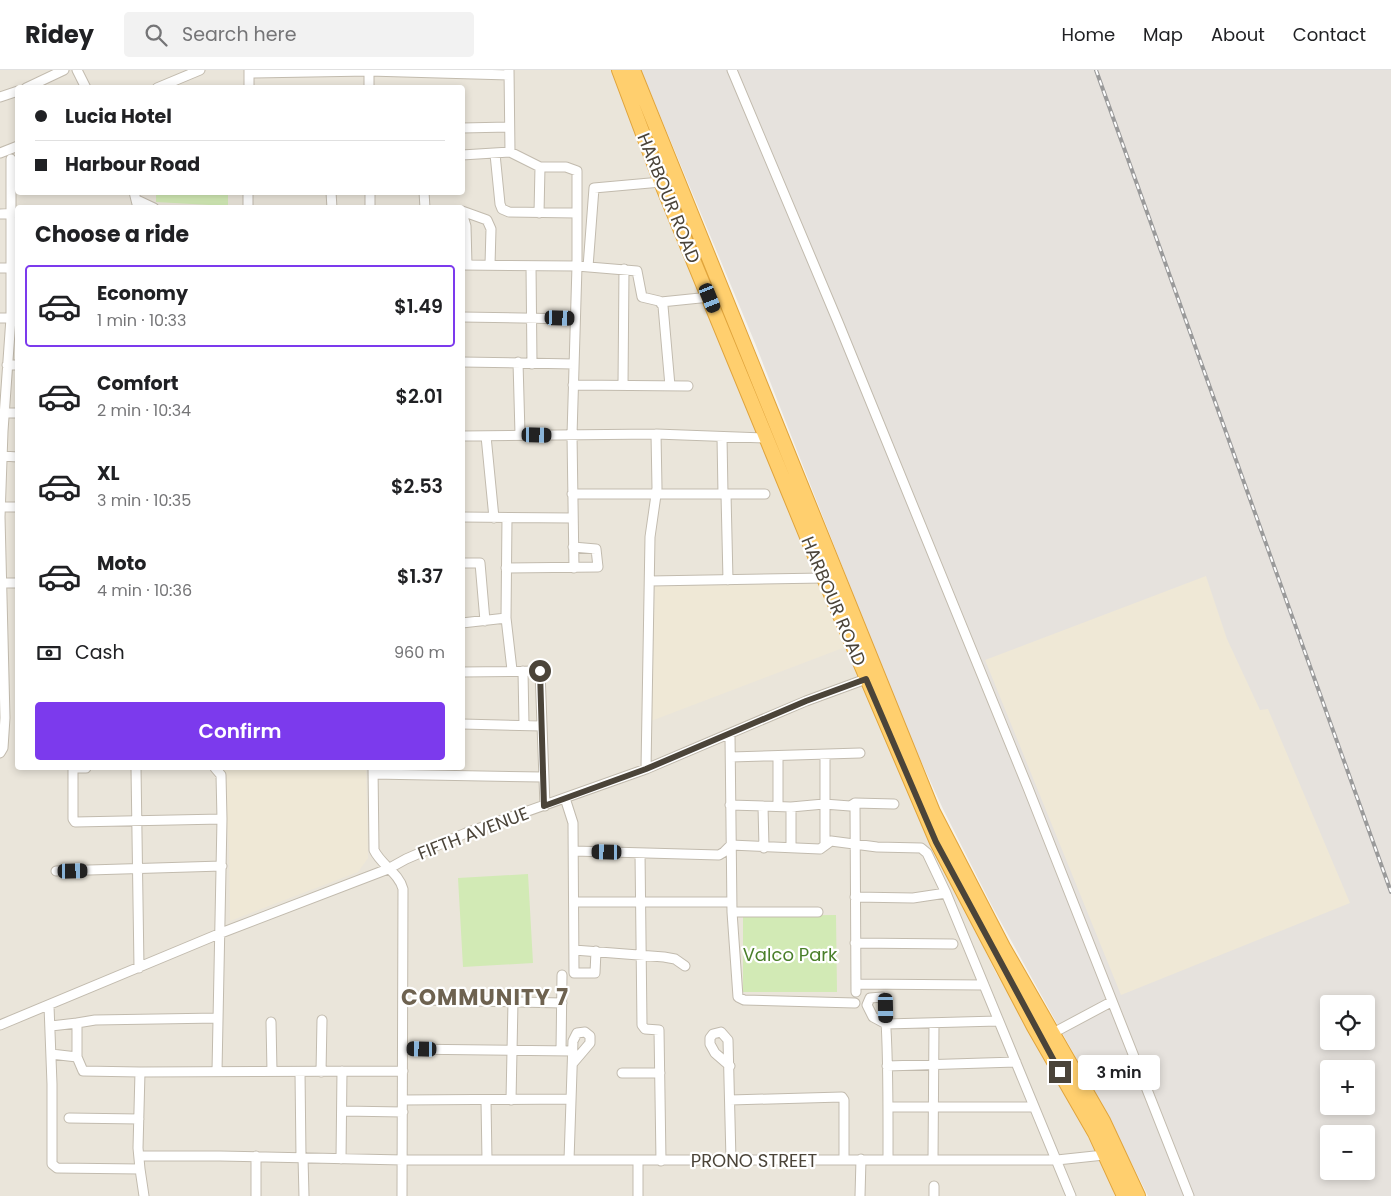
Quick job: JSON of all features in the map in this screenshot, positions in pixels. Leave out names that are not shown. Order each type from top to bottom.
[{"type":"highway","name":"HARBOUR ROAD","points":[[618,70],[661,182],[824,578],[936,842],[1034,1027],[1095,1133],[1124,1196]]},
{"type":"highway","name":"HARBOUR ROAD","points":[[633,70],[933,812],[1003,947],[1103,1121],[1138,1196]]},
{"type":"street","points":[[32,85],[64,70]]},
{"type":"street","points":[[77,70],[84,85]]},
{"type":"street","points":[[164,85],[200,70]]},
{"type":"street","points":[[369,70],[369,85]]},
{"type":"street","points":[[249,85],[249,72],[369,70],[509,72],[510,152]]},
{"type":"street","points":[[732,70],[838,322],[920,530],[1028,788],[1189,1196]]},
{"type":"street","points":[[0,97],[15,92]]},
{"type":"street","points":[[465,128],[509,128]]},
{"type":"street","points":[[0,153],[15,147]]},
{"type":"street","points":[[465,155],[510,152],[540,167],[566,167],[577,171],[577,266],[572,435],[574,568]]},
{"type":"street","points":[[496,154],[502,210],[576,213]]},
{"type":"street","points":[[0,753],[3,748],[0,564],[1,432],[7,365],[14,318],[14,213],[11,159]]},
{"type":"street","points":[[539,213],[540,167]]},
{"type":"street","points":[[588,267],[594,188],[661,182]]},
{"type":"street","points":[[0,214],[14,213]]},
{"type":"street","points":[[465,213],[487,220],[491,229],[490,265]]},
{"type":"street","points":[[465,222],[465,265],[577,266],[624,269],[637,271],[642,297],[661,302],[710,298]]},
{"type":"street","points":[[531,266],[532,364]]},
{"type":"street","points":[[0,268],[14,268]]},
{"type":"street","points":[[623,385],[624,269]]},
{"type":"street","points":[[661,302],[663,306],[670,386]]},
{"type":"street","points":[[465,317],[574,319]]},
{"type":"street","points":[[0,318],[14,318]]},
{"type":"street","points":[[465,362],[574,364]]},
{"type":"street","points":[[518,362],[520,434]]},
{"type":"street","points":[[7,365],[15,365]]},
{"type":"street","points":[[573,385],[688,386]]},
{"type":"street","points":[[4,413],[15,413]]},
{"type":"street","points":[[465,436],[656,434],[767,438]]},
{"type":"street","points":[[646,769],[650,537],[656,494],[656,434]]},
{"type":"street","points":[[486,436],[494,518]]},
{"type":"street","points":[[722,437],[728,580]]},
{"type":"street","points":[[2,451],[15,455]]},
{"type":"street","points":[[572,494],[765,494]]},
{"type":"street","points":[[1,507],[15,507]]},
{"type":"street","points":[[465,517],[572,518]]},
{"type":"street","points":[[507,518],[506,618],[512,670]]},
{"type":"street","points":[[506,568],[596,568],[598,565],[596,549],[573,547]]},
{"type":"street","points":[[465,563],[480,563],[485,621]]},
{"type":"street","points":[[650,581],[824,578]]},
{"type":"street","points":[[1,583],[15,582]]},
{"type":"street","points":[[465,623],[506,618]]},
{"type":"street","points":[[465,672],[538,670],[541,673],[544,806]]},
{"type":"street","points":[[523,671],[524,725]]},
{"type":"street","name":"FIFTH AVENUE","points":[[0,1024],[49,1006],[221,933],[388,869],[406,859],[466,833],[646,769],[730,735],[806,701],[866,679]]},
{"type":"street","points":[[465,724],[542,726]]},
{"type":"street","points":[[730,735],[732,912],[737,994],[740,999],[855,1003]]},
{"type":"street","points":[[731,758],[860,752]]},
{"type":"street","points":[[825,755],[825,845]]},
{"type":"street","points":[[778,757],[778,806]]},
{"type":"street","points":[[73,770],[73,820],[137,822],[222,819]]},
{"type":"street","points":[[136,770],[139,968]]},
{"type":"street","points":[[217,770],[221,775],[222,819],[217,1071]]},
{"type":"street","points":[[402,1196],[404,1049],[403,889],[398,878],[378,858],[372,844],[373,771],[542,777]]},
{"type":"street","points":[[566,798],[572,817],[574,851],[573,971],[576,974],[594,973],[596,951]]},
{"type":"street","points":[[730,805],[792,807],[824,804],[850,806],[856,803],[894,804]]},
{"type":"street","points":[[856,803],[856,988],[984,985]]},
{"type":"street","points":[[764,806],[764,848]]},
{"type":"street","points":[[791,847],[792,807]]},
{"type":"street","points":[[731,845],[764,848],[820,849],[831,841],[923,849],[927,853],[946,893],[1071,1196]]},
{"type":"street","points":[[574,851],[718,855],[731,845]]},
{"type":"street","points":[[640,853],[643,1027],[659,1030],[661,1161]]},
{"type":"street","points":[[56,871],[222,866]]},
{"type":"street","points":[[855,897],[913,898],[946,893]]},
{"type":"street","points":[[575,902],[732,902]]},
{"type":"street","points":[[732,912],[818,912]]},
{"type":"street","points":[[855,943],[953,944]]},
{"type":"street","points":[[574,950],[641,954],[675,959],[685,966]]},
{"type":"street","points":[[560,1051],[562,975]]},
{"type":"street","points":[[427,1000],[562,1003]]},
{"type":"street","points":[[511,1100],[513,1002]]},
{"type":"street","points":[[1053,1033],[1111,1002]]},
{"type":"street","points":[[49,1006],[51,1026],[52,1164],[57,1168],[140,1169]]},
{"type":"street","points":[[51,1026],[96,1020],[218,1018]]},
{"type":"street","points":[[321,1072],[322,1020]]},
{"type":"street","points":[[888,1160],[886,1024],[998,1021]]},
{"type":"street","points":[[272,1022],[272,1071]]},
{"type":"street","points":[[77,1023],[76,1057],[83,1071],[403,1072]]},
{"type":"street","points":[[933,1160],[934,1024]]},
{"type":"street","points":[[569,1160],[573,1041],[577,1033],[585,1032],[590,1036],[590,1043],[573,1064]]},
{"type":"street","points":[[404,1049],[573,1051]]},
{"type":"street","points":[[51,1054],[76,1057]]},
{"type":"street","points":[[887,1066],[1016,1062]]},
{"type":"street","points":[[730,1066],[731,1160]]},
{"type":"street","points":[[140,1072],[138,1156],[144,1196]]},
{"type":"street","points":[[300,1072],[304,1196]]},
{"type":"street","points":[[341,1159],[342,1072]]},
{"type":"street","points":[[622,1073],[660,1073]]},
{"type":"street","points":[[730,1100],[842,1097],[844,1100],[844,1160]]},
{"type":"street","points":[[403,1100],[571,1099]]},
{"type":"street","points":[[486,1101],[487,1160]]},
{"type":"street","points":[[888,1107],[1034,1107]]},
{"type":"street","points":[[343,1111],[403,1112]]},
{"type":"street","points":[[69,1118],[138,1119]]},
{"type":"street","name":"PRONO STREET","points":[[138,1156],[661,1161],[1057,1160],[1104,1155]]},
{"type":"street","points":[[256,1156],[256,1196]]},
{"type":"street","points":[[860,1196],[861,1160]]},
{"type":"street","points":[[638,1161],[638,1196]]},
{"type":"street","points":[[934,1186],[934,1196]]},
{"type":"shaded area","points":[[0,70],[613,70],[912,799],[996,973],[1042,1048],[1105,1170],[1115,1196],[0,1196]]},
{"type":"shaded area","points":[[641,70],[1391,70],[1391,1196],[1148,1196],[1107,1114],[992,906],[943,809],[903,722],[755,343]]},
{"type":"shaded area","points":[[1206,576],[1227,639],[1260,710],[1268,709],[1350,903],[1121,995],[985,660]]},
{"type":"shaded area","points":[[821,580],[848,646],[651,721],[655,582]]},
{"type":"shaded area","points":[[223,770],[366,770],[368,858],[358,872],[230,921],[229,849]]},
{"type":"green space","points":[[156,195],[228,195],[228,205],[156,202]]},
{"type":"green space","points":[[528,874],[533,963],[463,967],[458,878]]},
{"type":"green space","name":"Valco Park","points":[[836,915],[837,992],[743,992],[743,916]]},
{"type":"railway","points":[[1096,70],[1391,892]]},
{"type":"district","name":"COMMUNITY 7","points":[[485,997]]},
{"type":"route","points":[[540,671],[544,806],[646,769],[730,735],[806,701],[866,679],[936,842],[1034,1027],[1060,1072]]}]
